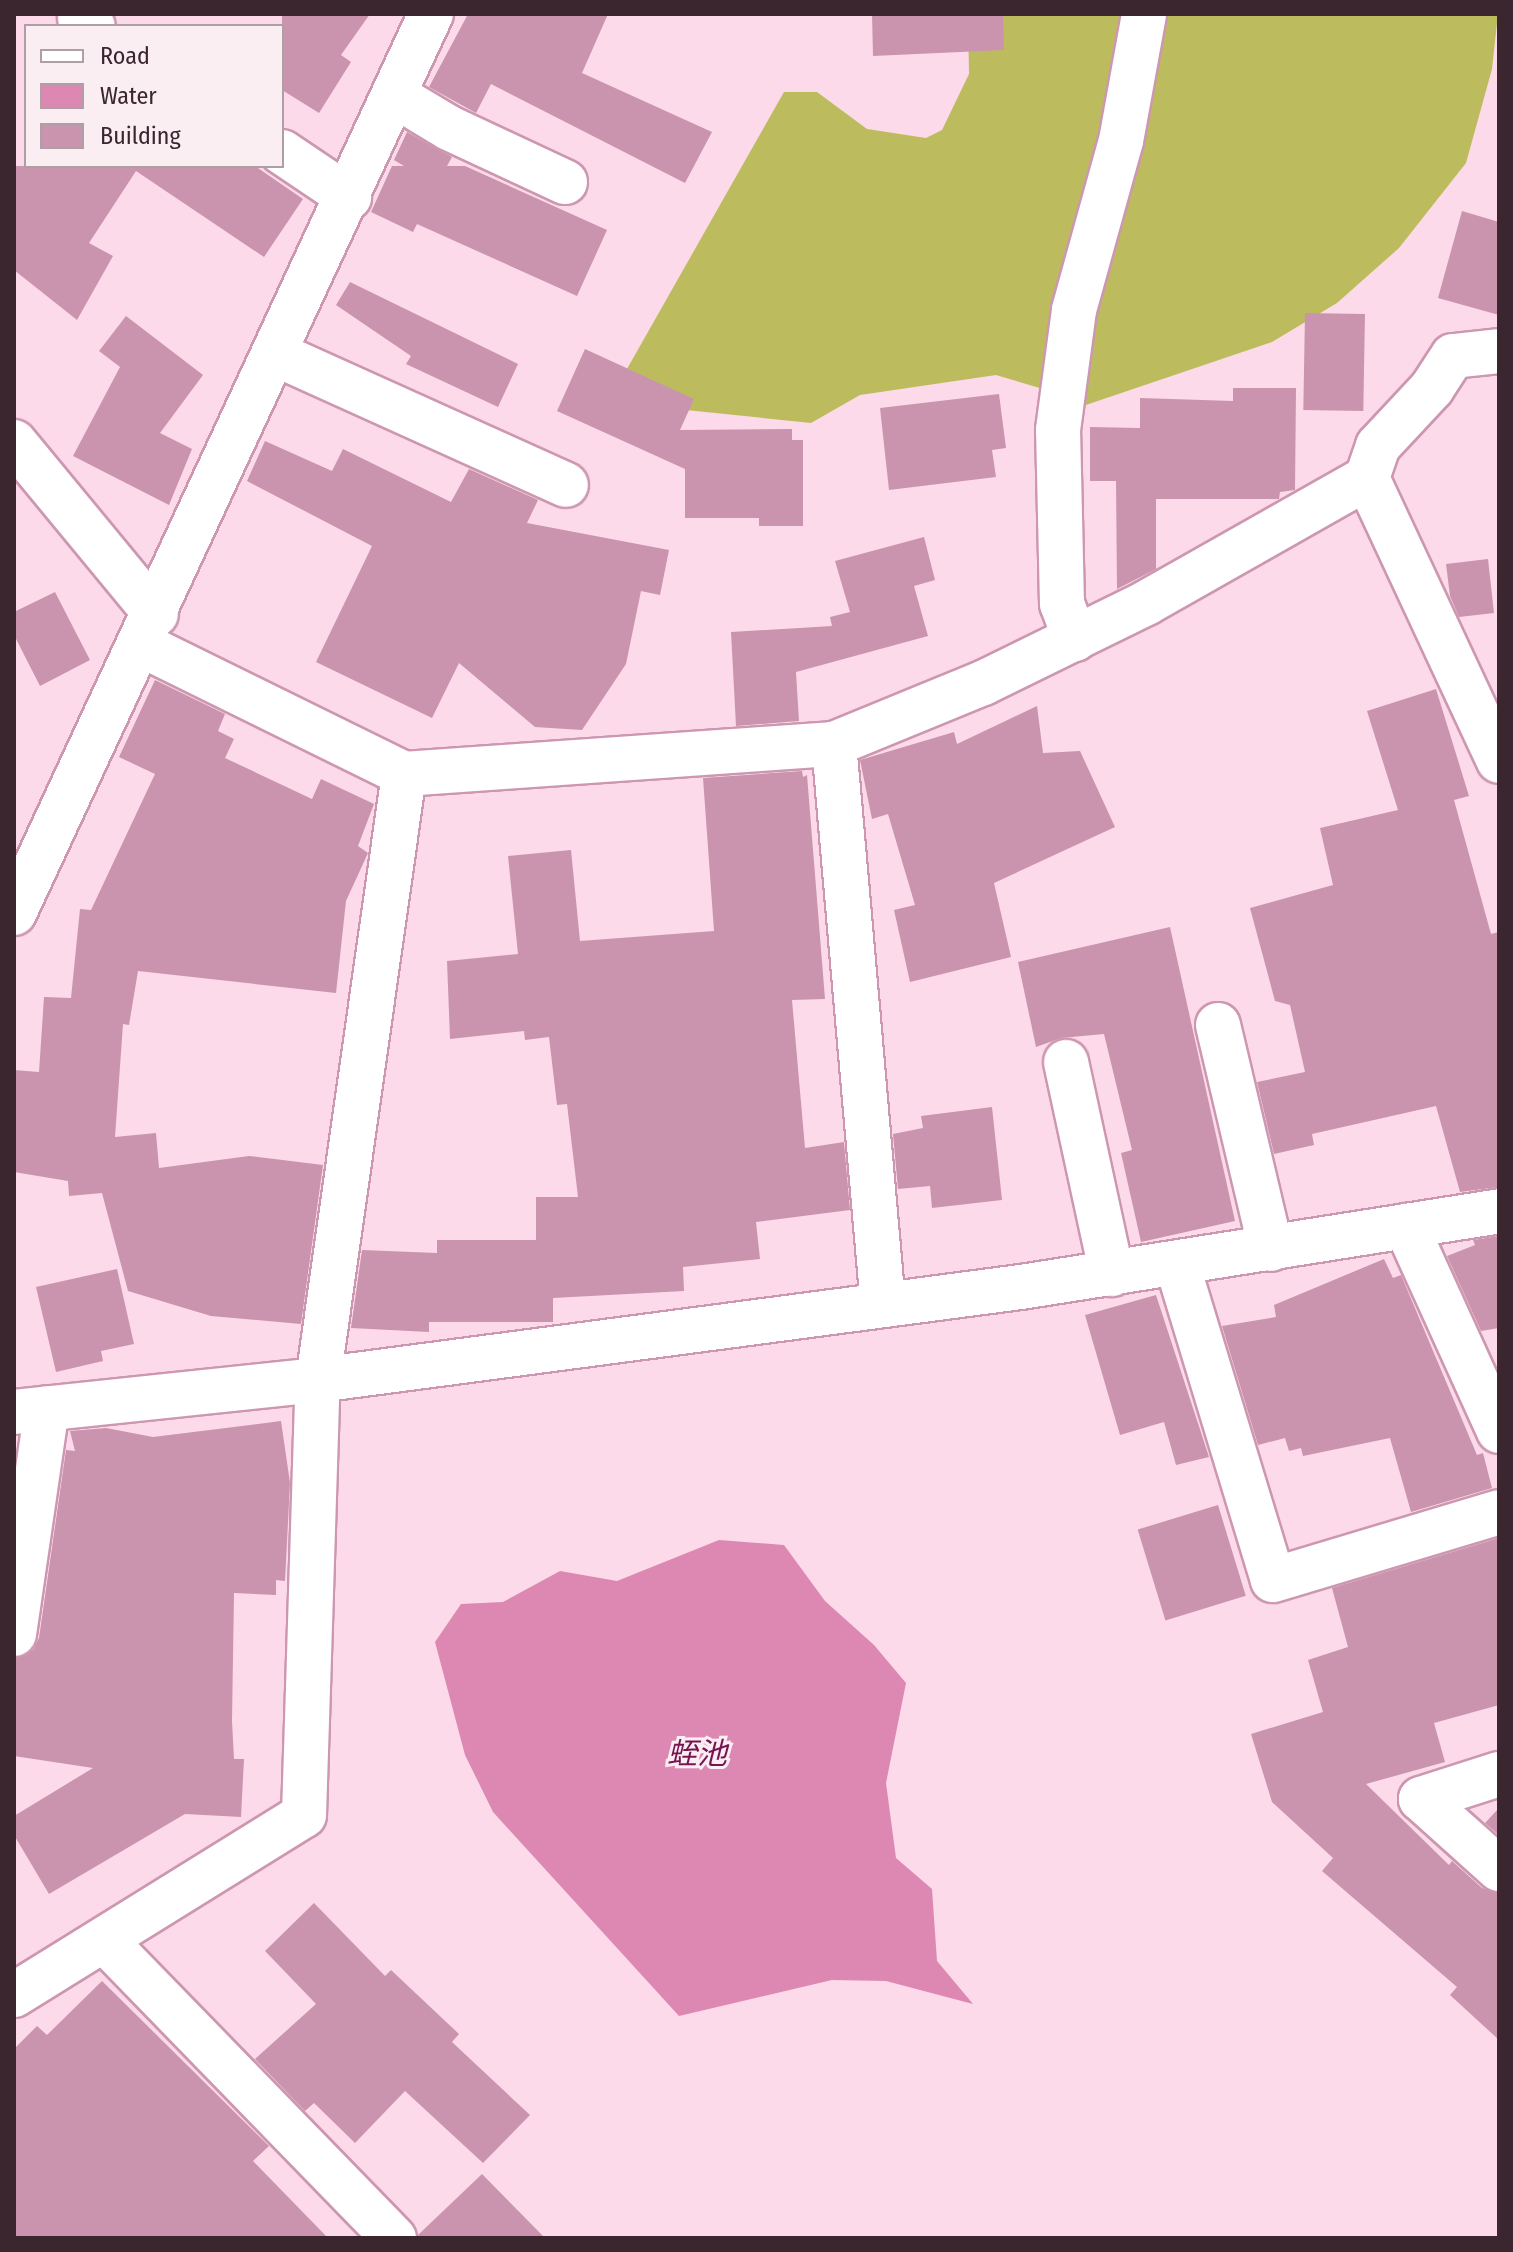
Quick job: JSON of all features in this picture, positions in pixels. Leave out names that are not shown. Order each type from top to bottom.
[{"type":"street","points":[[14,913],[349,197],[431,14]]},
{"type":"street","points":[[1075,639],[1062,604],[1058,430],[1074,310],[1121,141],[1144,14]]},
{"type":"street","points":[[394,95],[449,128],[565,182]]},
{"type":"street","points":[[284,153],[349,197]]},
{"type":"street","points":[[14,442],[148,629],[404,774],[834,744],[983,683],[1075,639],[1367,478],[1378,446],[1432,388],[1453,356],[1499,351]]},
{"type":"street","points":[[276,354],[566,485]]},
{"type":"street","points":[[1367,478],[1499,761]]},
{"type":"street","points":[[834,744],[883,1305]]},
{"type":"street","points":[[14,1995],[304,1815],[318,1380],[404,774]]},
{"type":"street","points":[[1218,1025],[1271,1249]]},
{"type":"street","points":[[1066,1062],[1112,1274]]},
{"type":"street","points":[[14,1634],[31,1410],[318,1380],[1112,1274],[1499,1211]]},
{"type":"street","points":[[1406,1226],[1499,1431]]},
{"type":"street","points":[[1177,1264],[1273,1580],[1499,1512]]},
{"type":"street","points":[[1499,1774],[1421,1799],[1499,1869]]},
{"type":"street","points":[[104,1940],[394,2238]]},
{"type":"shaded area","points":[[968,14],[1136,14],[1053,392],[996,375],[860,395],[811,423],[686,410],[619,383],[784,92],[817,92],[867,129],[926,138],[942,130],[969,74]]},
{"type":"shaded area","points":[[1154,14],[1498,14],[1492,69],[1466,163],[1399,248],[1337,303],[1272,342],[1077,408]]},
{"type":"water","name":"蛭池","points":[[719,1540],[784,1545],[825,1601],[874,1645],[906,1683],[886,1783],[896,1858],[932,1889],[937,1961],[973,2004],[886,1981],[832,1980],[679,2016],[493,1812],[465,1755],[435,1642],[461,1604],[503,1602],[560,1571],[617,1581]]},
{"type":"building","points":[[282,14],[370,14],[341,55],[351,62],[319,113],[284,91]]},
{"type":"building","points":[[468,14],[608,14],[582,73],[712,132],[685,183],[491,84],[476,113],[429,87]]},
{"type":"building","points":[[872,14],[1003,14],[1004,50],[873,56]]},
{"type":"building","points":[[407,132],[452,157],[447,166],[465,166],[607,230],[577,296],[417,224],[413,232],[371,212],[392,166],[404,166],[394,160]]},
{"type":"building","points":[[14,166],[258,168],[303,199],[264,257],[136,171],[89,243],[113,256],[77,320],[14,270]]},
{"type":"building","points":[[1462,211],[1499,222],[1499,315],[1438,298]]},
{"type":"building","points":[[350,282],[518,364],[498,407],[406,364],[411,356],[336,305]]},
{"type":"building","points":[[1305,313],[1365,314],[1363,411],[1303,410]]},
{"type":"building","points":[[126,316],[203,375],[160,433],[192,449],[169,505],[73,456],[120,367],[99,351]]},
{"type":"building","points":[[585,349],[694,399],[680,430],[792,429],[792,440],[803,440],[803,526],[759,526],[759,518],[685,518],[685,469],[557,411]]},
{"type":"building","points":[[1233,388],[1296,388],[1295,490],[1280,492],[1279,499],[1156,499],[1156,569],[1117,589],[1116,481],[1090,481],[1090,427],[1140,428],[1140,398],[1233,401]]},
{"type":"building","points":[[999,394],[1006,448],[992,450],[996,477],[889,490],[880,408]]},
{"type":"building","points":[[265,441],[332,471],[343,449],[451,502],[469,469],[538,500],[527,523],[669,550],[660,595],[641,591],[626,664],[582,730],[535,727],[459,663],[432,718],[316,662],[372,546],[247,481]]},
{"type":"building","points":[[924,537],[935,580],[914,586],[928,636],[796,672],[799,721],[736,726],[731,632],[832,626],[830,617],[850,612],[835,561]]},
{"type":"building","points":[[1488,559],[1494,613],[1459,617],[1450,596],[1446,564]]},
{"type":"building","points":[[55,592],[90,660],[40,686],[14,635],[14,612]]},
{"type":"building","points":[[155,680],[225,714],[218,731],[234,739],[225,758],[312,799],[321,779],[374,804],[358,846],[368,853],[346,901],[336,993],[138,971],[129,1025],[123,1024],[115,1137],[156,1133],[159,1168],[249,1156],[323,1165],[301,1324],[211,1316],[128,1291],[102,1193],[69,1196],[68,1181],[14,1172],[14,1070],[39,1072],[44,997],[71,998],[80,909],[91,910],[155,774],[119,757]]},
{"type":"building","points":[[1436,689],[1469,796],[1454,800],[1491,934],[1499,932],[1499,1187],[1460,1192],[1436,1106],[1312,1134],[1314,1145],[1274,1154],[1257,1082],[1305,1072],[1290,1005],[1275,1001],[1250,908],[1333,885],[1320,828],[1398,810],[1367,711]]},
{"type":"building","points":[[1037,706],[1043,753],[1080,751],[1115,827],[994,883],[1011,957],[910,982],[894,910],[915,905],[888,814],[872,819],[860,760],[954,732],[957,744]]},
{"type":"building","points":[[802,771],[803,777],[807,775],[825,999],[792,1000],[805,1148],[844,1142],[850,1210],[756,1222],[760,1259],[683,1267],[684,1291],[553,1298],[553,1322],[429,1322],[429,1332],[351,1328],[362,1250],[437,1253],[437,1240],[536,1240],[536,1197],[578,1197],[567,1104],[557,1105],[549,1037],[525,1040],[524,1031],[450,1039],[447,961],[518,954],[508,856],[571,850],[580,941],[714,931],[703,778]]},
{"type":"building","points":[[1170,927],[1235,1221],[1141,1242],[1121,1153],[1132,1150],[1104,1034],[1061,1038],[1036,1047],[1018,962]]},
{"type":"building","points":[[992,1107],[1002,1200],[932,1208],[930,1186],[898,1189],[893,1134],[923,1128],[921,1116]]},
{"type":"building","points":[[1499,1236],[1499,1328],[1481,1331],[1447,1256],[1475,1245],[1473,1240]]},
{"type":"building","points":[[1384,1259],[1393,1278],[1401,1275],[1477,1455],[1483,1453],[1492,1488],[1411,1512],[1390,1438],[1303,1456],[1301,1448],[1289,1451],[1285,1438],[1258,1445],[1222,1326],[1276,1317],[1274,1305]]},
{"type":"building","points":[[117,1269],[134,1344],[101,1351],[103,1361],[56,1372],[36,1287]]},
{"type":"building","points":[[1156,1295],[1209,1457],[1176,1465],[1164,1422],[1120,1435],[1085,1315]]},
{"type":"building","points":[[281,1421],[290,1483],[285,1581],[276,1580],[276,1595],[234,1593],[232,1721],[234,1759],[244,1759],[241,1817],[185,1814],[49,1894],[14,1835],[14,1816],[93,1768],[14,1756],[14,1658],[33,1650],[39,1638],[66,1450],[75,1451],[70,1431],[106,1428],[153,1437]]},
{"type":"building","points":[[1218,1505],[1246,1596],[1165,1620],[1138,1530]]},
{"type":"building","points":[[1499,1538],[1499,1705],[1434,1723],[1445,1762],[1366,1784],[1449,1865],[1452,1861],[1482,1888],[1499,1893],[1499,2040],[1450,1995],[1457,1987],[1322,1871],[1333,1858],[1272,1802],[1251,1734],[1323,1712],[1308,1660],[1348,1647],[1332,1588]]},
{"type":"building","points":[[1499,1808],[1499,1835],[1485,1823]]},
{"type":"building","points":[[314,1903],[385,1976],[391,1970],[459,2034],[452,2042],[530,2115],[483,2163],[405,2091],[355,2143],[314,2103],[305,2111],[255,2059],[316,2004],[265,1951]]},
{"type":"building","points":[[102,1981],[269,2146],[253,2161],[328,2238],[14,2238],[14,2049],[37,2026],[47,2035]]},
{"type":"building","points":[[482,2174],[545,2238],[418,2238],[418,2235]]}]
